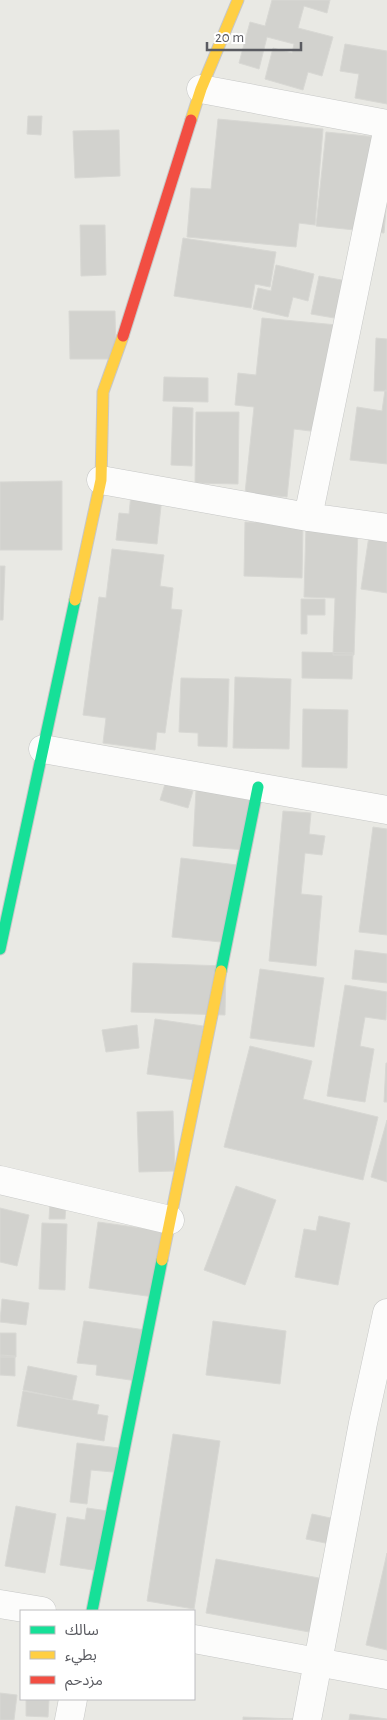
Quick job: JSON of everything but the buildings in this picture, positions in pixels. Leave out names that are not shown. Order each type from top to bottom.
[{"type":"street","points":[[0,949],[101,480],[103,392],[122,340],[201,89],[238,0]]},
{"type":"street","points":[[201,89],[387,124]]},
{"type":"street","points":[[308,518],[387,132]]},
{"type":"street","points":[[101,480],[308,518],[387,528]]},
{"type":"street","points":[[43,749],[387,810]]},
{"type":"street","points":[[92,1610],[258,787]]},
{"type":"street","points":[[0,1180],[170,1220]]},
{"type":"street","points":[[307,1720],[363,1424],[387,1314]]},
{"type":"street","points":[[0,1604],[36,1610]]},
{"type":"street","points":[[195,1639],[387,1674]]},
{"type":"street","points":[[68,1720],[73,1700]]},
{"type":"traffic: fast","points":[[0,949],[75,600]]},
{"type":"traffic: fast","points":[[221,971],[258,787]]},
{"type":"traffic: fast","points":[[92,1610],[162,1260]]},
{"type":"traffic: slow","points":[[191,120],[201,89],[238,0]]},
{"type":"traffic: slow","points":[[75,600],[101,480],[103,392],[123,336]]},
{"type":"traffic: slow","points":[[162,1260],[221,971]]},
{"type":"traffic: jam","points":[[123,336],[191,120]]}]
